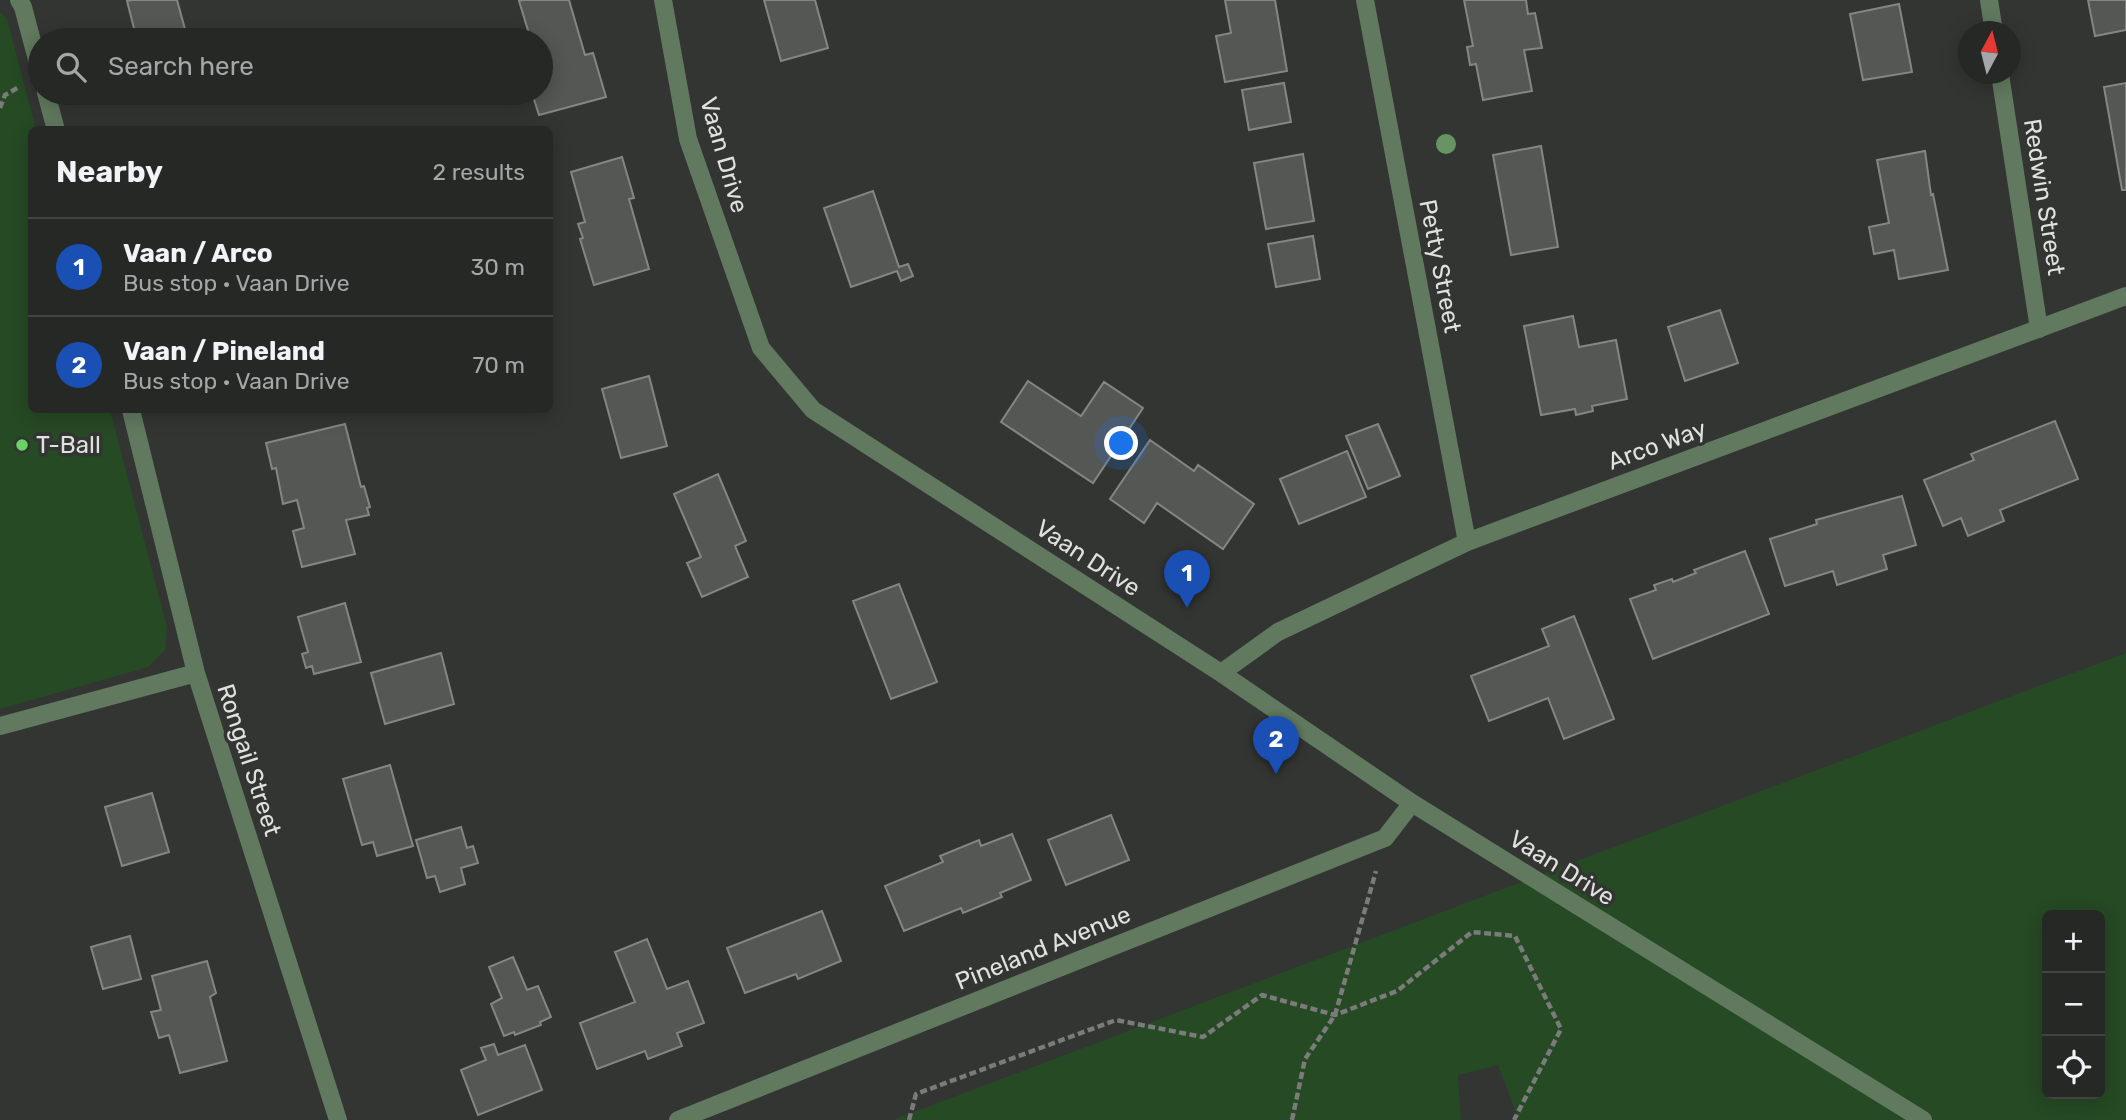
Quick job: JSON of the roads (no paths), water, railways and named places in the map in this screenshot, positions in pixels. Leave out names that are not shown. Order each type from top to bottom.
[{"type":"street","points":[[19,0],[29,28]]},
{"type":"street","name":"Vaan Drive","points":[[663,0],[688,139],[761,348],[813,410],[1221,673],[1412,803],[1923,1120]]},
{"type":"street","name":"Petty Street","points":[[1365,0],[1467,542]]},
{"type":"street","points":[[1989,0],[1992,21]]},
{"type":"street","name":"Redwin Street","points":[[2002,84],[2039,329]]},
{"type":"street","points":[[49,105],[55,126]]},
{"type":"street","name":"Arco Way","points":[[1221,673],[1278,632],[1467,542],[2126,296]]},
{"type":"street","name":"Rongail Street","points":[[132,413],[196,673],[338,1120]]},
{"type":"street","points":[[0,726],[196,673]]},
{"type":"street","name":"Pineland Avenue","points":[[678,1120],[1385,838],[1412,803]]},
{"type":"place","name":"T-Ball","points":[[22,445]]},
{"type":"place","name":"Vaan / Arco","points":[[1187,608]]},
{"type":"place","name":"Vaan / Pineland","points":[[1276,774]]}]
